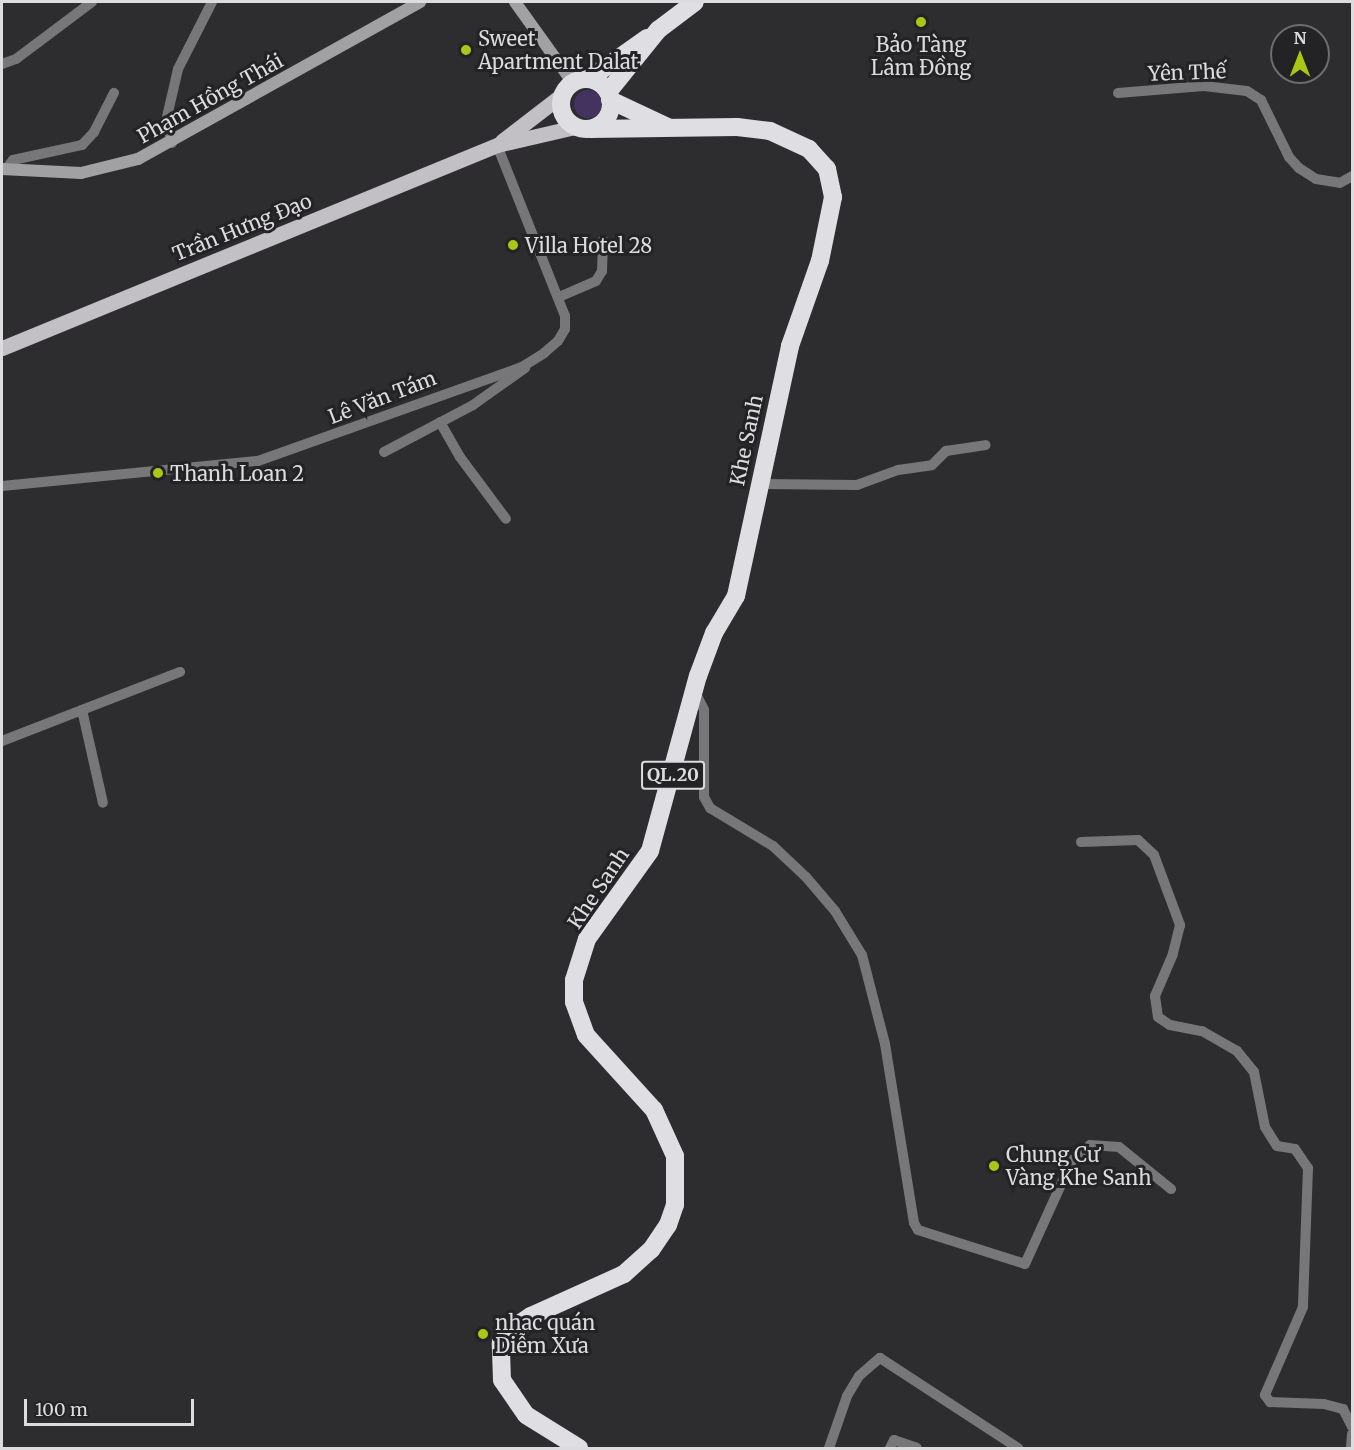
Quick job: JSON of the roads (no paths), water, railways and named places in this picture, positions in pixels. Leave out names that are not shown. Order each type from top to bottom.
[{"type":"highway","points":[[658,30],[609,96],[604,122],[582,128],[561,109],[575,85],[658,30],[695,2]]},
{"type":"highway","name":"QL.20","points":[[575,85],[609,96]]},
{"type":"highway","name":"Khe Sanh","points":[[609,96],[675,130]]},
{"type":"highway","name":"Khe Sanh","points":[[579,1449],[526,1415],[502,1380],[501,1343],[513,1328],[531,1316],[624,1274],[651,1250],[668,1225],[675,1205],[675,1156],[654,1110],[586,1035],[574,1002],[574,980],[587,939],[624,894],[650,851],[693,689],[714,633],[736,596],[790,346],[828,229],[833,197],[827,169],[799,141],[770,131],[737,127],[675,130],[582,128]]},
{"type":"main road","name":"Trần Hưng Đạo","points":[[498,145],[575,85]]},
{"type":"main road","name":"Trần Hưng Đạo","points":[[2,348],[498,145],[582,128]]},
{"type":"street","points":[[2,64],[16,59],[92,2]]},
{"type":"street","points":[[172,143],[166,121],[175,79],[185,49],[212,2]]},
{"type":"street","name":"Phạm Hồng Thái","points":[[4,169],[81,173],[138,159],[172,143],[420,2]]},
{"type":"street","points":[[515,2],[575,85]]},
{"type":"street","name":"Yên Thế","points":[[1118,93],[1204,86],[1247,91],[1262,100],[1289,157],[1299,168],[1316,179],[1340,183],[1353,176]]},
{"type":"street","points":[[4,169],[13,160],[82,145],[94,132],[114,93]]},
{"type":"street","name":"Lê Văn Tám","points":[[2,486],[258,461],[522,367],[544,353],[565,329],[559,297],[498,145]]},
{"type":"street","points":[[559,297],[596,281],[602,271],[603,240]]},
{"type":"street","points":[[384,452],[491,394],[544,353]]},
{"type":"street","points":[[440,422],[460,457],[506,519]]},
{"type":"street","points":[[759,484],[857,485],[898,470],[932,465],[946,452],[986,445]]},
{"type":"street","points":[[2,741],[180,672]]},
{"type":"street","points":[[693,689],[704,710],[704,797],[710,808],[773,846],[806,877],[835,912],[862,955],[885,1044],[914,1223],[918,1230],[1025,1264],[1073,1158],[1090,1145],[1119,1147],[1171,1189]]},
{"type":"street","points":[[82,710],[103,802]]},
{"type":"street","points":[[1081,842],[1138,840],[1154,855],[1180,925],[1173,954],[1155,996],[1158,1017],[1170,1025],[1202,1031],[1237,1051],[1254,1072],[1265,1127],[1277,1146],[1295,1149],[1308,1168],[1303,1306],[1265,1395],[1270,1402],[1324,1404],[1343,1409],[1353,1426]]},
{"type":"street","points":[[829,1449],[847,1396],[859,1376],[880,1358],[1018,1449]]},
{"type":"street","points":[[1351,1449],[1353,1434]]},
{"type":"street","points":[[890,1449],[894,1440],[917,1449]]},
{"type":"place","name":"Bảo Tàng Lâm Đồng","points":[[921,22]]},
{"type":"place","name":"Sweet Apartment Dalat","points":[[466,50]]},
{"type":"place","name":"Villa Hotel 28","points":[[513,245]]},
{"type":"place","name":"Thanh Loan 2","points":[[158,473]]},
{"type":"place","name":"Chung Cư Vàng Khe Sanh","points":[[994,1166]]},
{"type":"place","name":"nhạc quán Diễm Xưa","points":[[483,1334]]}]
